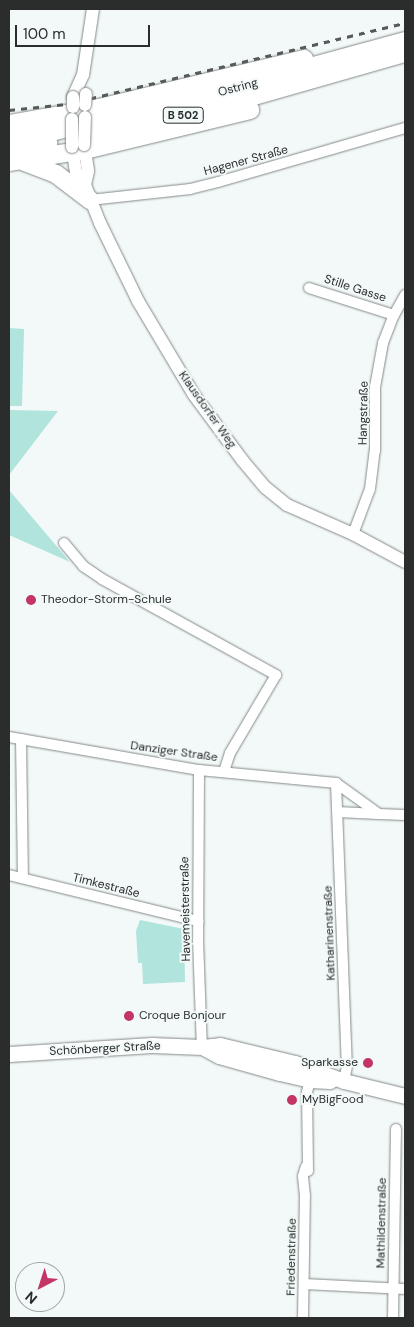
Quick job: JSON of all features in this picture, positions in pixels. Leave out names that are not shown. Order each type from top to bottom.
[{"type":"highway","name":"Ostring","points":[[12,158],[145,124],[348,64],[405,41]]},
{"type":"highway","name":"Ostring","points":[[9,137],[55,131],[348,64],[405,53]]},
{"type":"highway","points":[[9,124],[79,108],[173,91],[310,58],[348,64]]},
{"type":"highway","points":[[12,158],[78,149],[248,111],[314,88],[348,64]]},
{"type":"highway","points":[[12,158],[56,174],[88,192]]},
{"type":"main road","name":"Schönberger Straße","points":[[9,1054],[152,1045],[202,1047],[220,1045],[238,1047],[295,1063],[344,1081],[405,1096]]},
{"type":"main road","name":"Schönberger Straße","points":[[202,1047],[219,1056],[310,1080],[344,1081]]},
{"type":"street","name":"Klausdorfer Weg","points":[[93,9],[79,108],[76,172],[88,192],[123,273],[148,319],[194,395],[233,449],[266,488],[287,505],[354,534],[405,562]]},
{"type":"street","name":"Hagener Straße","points":[[88,192],[190,189],[405,128]]},
{"type":"street","name":"Stille Gasse","points":[[309,288],[394,315]]},
{"type":"street","name":"Hangstraße","points":[[354,534],[370,488],[375,451],[375,387],[382,343],[405,295]]},
{"type":"street","points":[[64,543],[84,566],[102,579],[276,675],[230,753],[224,772]]},
{"type":"street","name":"Danziger Straße","points":[[9,737],[198,770],[336,783]]},
{"type":"street","points":[[21,739],[23,878]]},
{"type":"street","name":"Havemeisterstraße","points":[[198,770],[198,921],[202,1047]]},
{"type":"street","points":[[336,783],[379,814]]},
{"type":"street","name":"Katharinenstraße","points":[[336,783],[347,1066],[344,1081]]},
{"type":"street","points":[[338,812],[405,815]]},
{"type":"street","name":"Timkestraße","points":[[9,875],[198,921]]},
{"type":"street","name":"Friedenstraße","points":[[303,1318],[305,1196],[303,1176],[306,1166],[306,1092],[310,1080]]},
{"type":"street","name":"Mathildenstraße","points":[[393,1318],[396,1129]]},
{"type":"street","points":[[304,1284],[405,1288]]},
{"type":"green space","points":[[9,328],[24,329],[22,406],[9,406]]},
{"type":"green space","points":[[9,410],[58,411],[9,475]]},
{"type":"green space","points":[[9,490],[70,562],[9,535]]},
{"type":"green space","points":[[140,920],[184,929],[185,982],[143,984],[142,963],[138,963],[136,931]]},
{"type":"railway","points":[[9,110],[67,104],[405,23]]},
{"type":"place","name":"Theodor-Storm-Schule","points":[[31,600]]},
{"type":"place","name":"Croque Bonjour","points":[[129,1016]]},
{"type":"place","name":"Sparkasse","points":[[368,1063]]},
{"type":"place","name":"MyBigFood","points":[[292,1100]]}]
